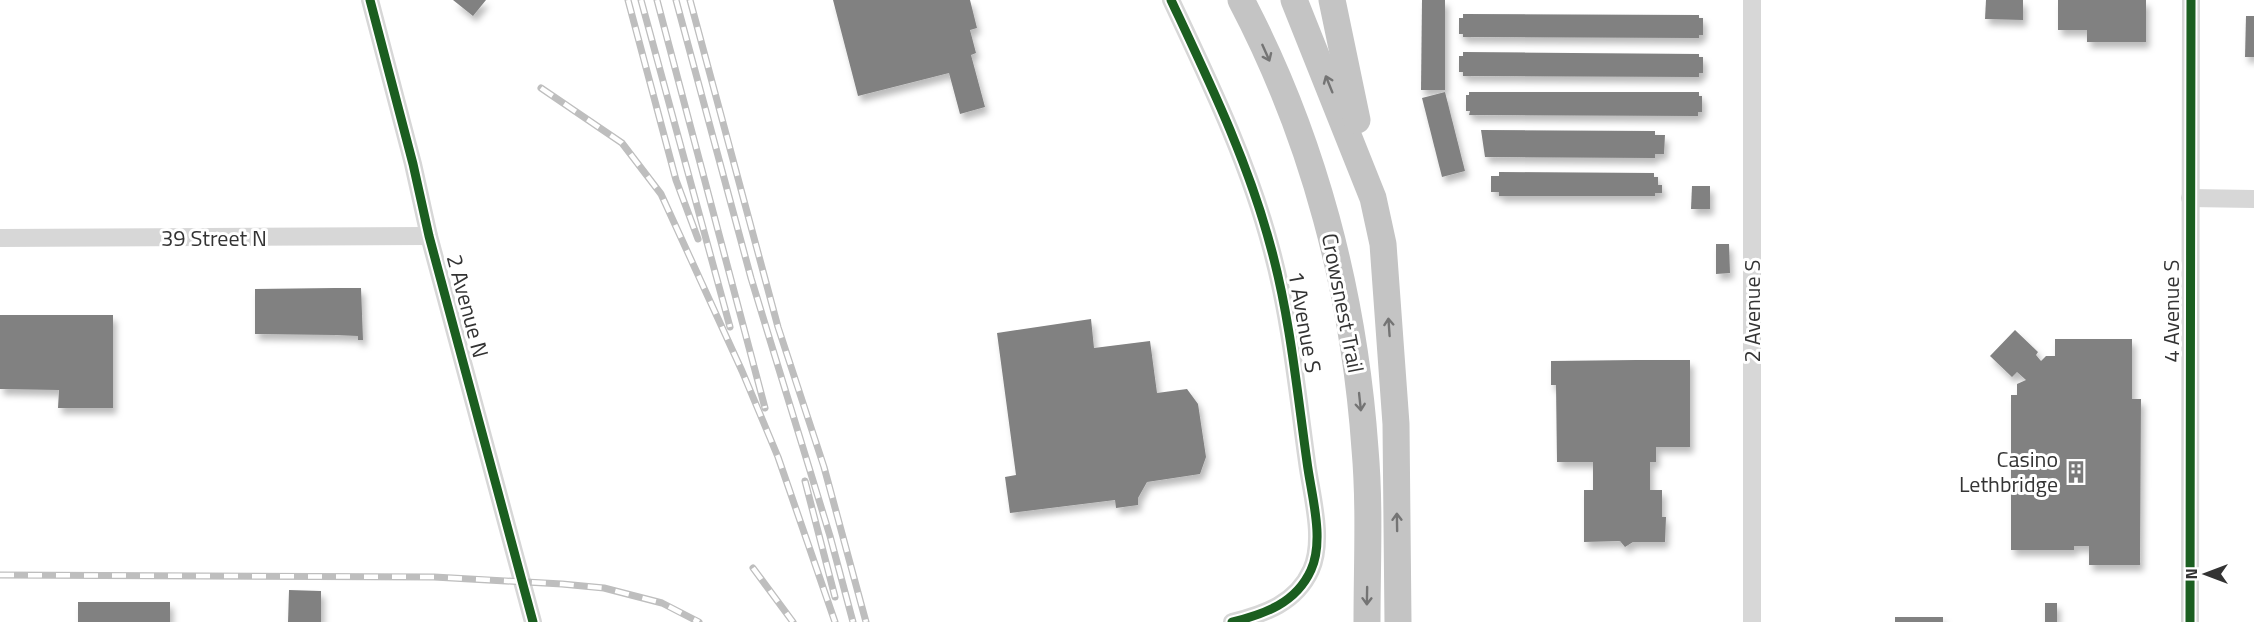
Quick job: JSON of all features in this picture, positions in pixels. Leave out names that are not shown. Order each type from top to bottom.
[{"type":"highway","name":"Crowsnest Trail","points":[[1241,0],[1298,131],[1321,195],[1339,268],[1356,365],[1365,450],[1367,622]]},
{"type":"highway","name":"Crowsnest Trail","points":[[1294,0],[1374,198],[1383,244],[1396,424],[1398,622]]},
{"type":"highway","points":[[1332,0],[1374,198]]},
{"type":"street","name":"2 Avenue N","points":[[370,0],[413,164],[429,236],[532,622]]},
{"type":"street","name":"1 Avenue S","points":[[1171,0],[1235,139],[1272,248],[1296,387],[1317,538],[1312,567],[1300,591],[1258,616],[1232,622]]},
{"type":"street","name":"2 Avenue S","points":[[1752,0],[1752,622]]},
{"type":"street","name":"4 Avenue S","points":[[2190,622],[2191,0]]},
{"type":"street","points":[[2190,198],[2254,199]]},
{"type":"street","name":"39 Street N","points":[[0,238],[429,236]]},
{"type":"building","points":[[453,0],[486,0],[473,16]]},
{"type":"building","points":[[833,0],[970,0],[977,28],[970,30],[976,53],[971,55],[985,107],[960,114],[949,73],[858,96]]},
{"type":"building","points":[[1422,0],[1445,0],[1445,90],[1421,90]]},
{"type":"building","points":[[1986,0],[2023,0],[2023,20],[1985,19]]},
{"type":"building","points":[[2058,0],[2146,0],[2146,42],[2087,42],[2087,30],[2058,30]]},
{"type":"building","points":[[1463,14],[1699,15],[1699,18],[1703,18],[1703,35],[1699,35],[1699,38],[1463,37],[1463,34],[1459,34],[1459,18],[1463,18]]},
{"type":"building","points":[[2246,16],[2254,16],[2254,57],[2245,57]]},
{"type":"building","points":[[1463,52],[1699,54],[1699,57],[1703,57],[1703,73],[1699,73],[1699,77],[1463,76],[1463,72],[1459,72],[1459,56],[1463,56]]},
{"type":"building","points":[[1445,92],[1465,171],[1442,177],[1422,98]]},
{"type":"building","points":[[1469,92],[1699,92],[1699,96],[1702,96],[1702,112],[1698,112],[1698,116],[1469,115],[1470,111],[1466,111],[1466,95],[1469,95]]},
{"type":"building","points":[[1481,130],[1655,131],[1655,135],[1665,135],[1664,154],[1655,154],[1655,158],[1485,157]]},
{"type":"building","points":[[1499,172],[1654,173],[1654,177],[1658,177],[1658,185],[1662,185],[1662,193],[1655,193],[1655,196],[1499,196],[1499,192],[1491,192],[1491,176],[1499,176]]},
{"type":"building","points":[[1692,186],[1710,186],[1710,209],[1691,209]]},
{"type":"building","points":[[1716,244],[1729,244],[1730,273],[1716,274]]},
{"type":"building","points":[[361,288],[363,340],[358,340],[358,336],[255,334],[255,289]]},
{"type":"building","points":[[0,315],[113,315],[113,408],[58,408],[59,390],[0,389]]},
{"type":"building","points":[[1091,319],[1094,348],[1150,341],[1157,393],[1187,389],[1198,404],[1206,457],[1200,474],[1147,482],[1138,498],[1138,505],[1116,508],[1115,500],[1010,513],[1005,477],[1016,475],[997,333]]},
{"type":"building","name":"Casino Lethbridge","points":[[2015,330],[2038,352],[2036,355],[2041,361],[2046,356],[2055,356],[2055,339],[2132,339],[2132,399],[2141,399],[2140,565],[2089,565],[2089,546],[2074,546],[2074,550],[2011,550],[2011,395],[2017,395],[2017,384],[2026,380],[2017,372],[2012,377],[1990,356]]},
{"type":"building","points":[[1690,360],[1690,447],[1656,447],[1656,462],[1650,462],[1650,490],[1662,490],[1662,517],[1666,517],[1665,542],[1633,542],[1625,547],[1620,541],[1584,542],[1584,490],[1593,490],[1593,462],[1557,462],[1556,385],[1551,385],[1551,361]]},
{"type":"building","points":[[289,590],[321,591],[321,622],[288,622]]},
{"type":"building","points":[[78,602],[170,602],[170,622],[78,622]]},
{"type":"building","points":[[2045,603],[2057,603],[2057,622],[2045,622]]},
{"type":"building","points":[[1895,617],[1943,617],[1943,622],[1895,622]]},
{"type":"railway","points":[[628,0],[676,180],[698,239]]},
{"type":"railway","points":[[641,0],[730,327]]},
{"type":"railway","points":[[657,0],[765,408]]},
{"type":"railway","points":[[676,0],[751,278],[830,536],[853,622]]},
{"type":"railway","points":[[690,0],[778,327],[824,467],[866,622]]},
{"type":"railway","points":[[541,88],[622,143],[661,194],[742,371],[778,457],[835,622]]},
{"type":"railway","points":[[805,481],[835,597]]},
{"type":"railway","points":[[753,568],[793,622]]},
{"type":"railway","points":[[0,575],[434,577],[562,584],[604,588],[662,603],[699,622]]},
{"type":"cycle path","points":[[370,0],[413,164],[429,236],[533,622]]},
{"type":"cycle path","points":[[1171,0],[1239,153],[1271,248],[1288,327],[1316,516],[1315,558],[1305,581],[1288,599],[1268,611],[1232,622]]},
{"type":"cycle path","points":[[2190,622],[2191,0]]},
{"type":"place","name":"Casino Lethbridge","points":[[2076,472]]}]
